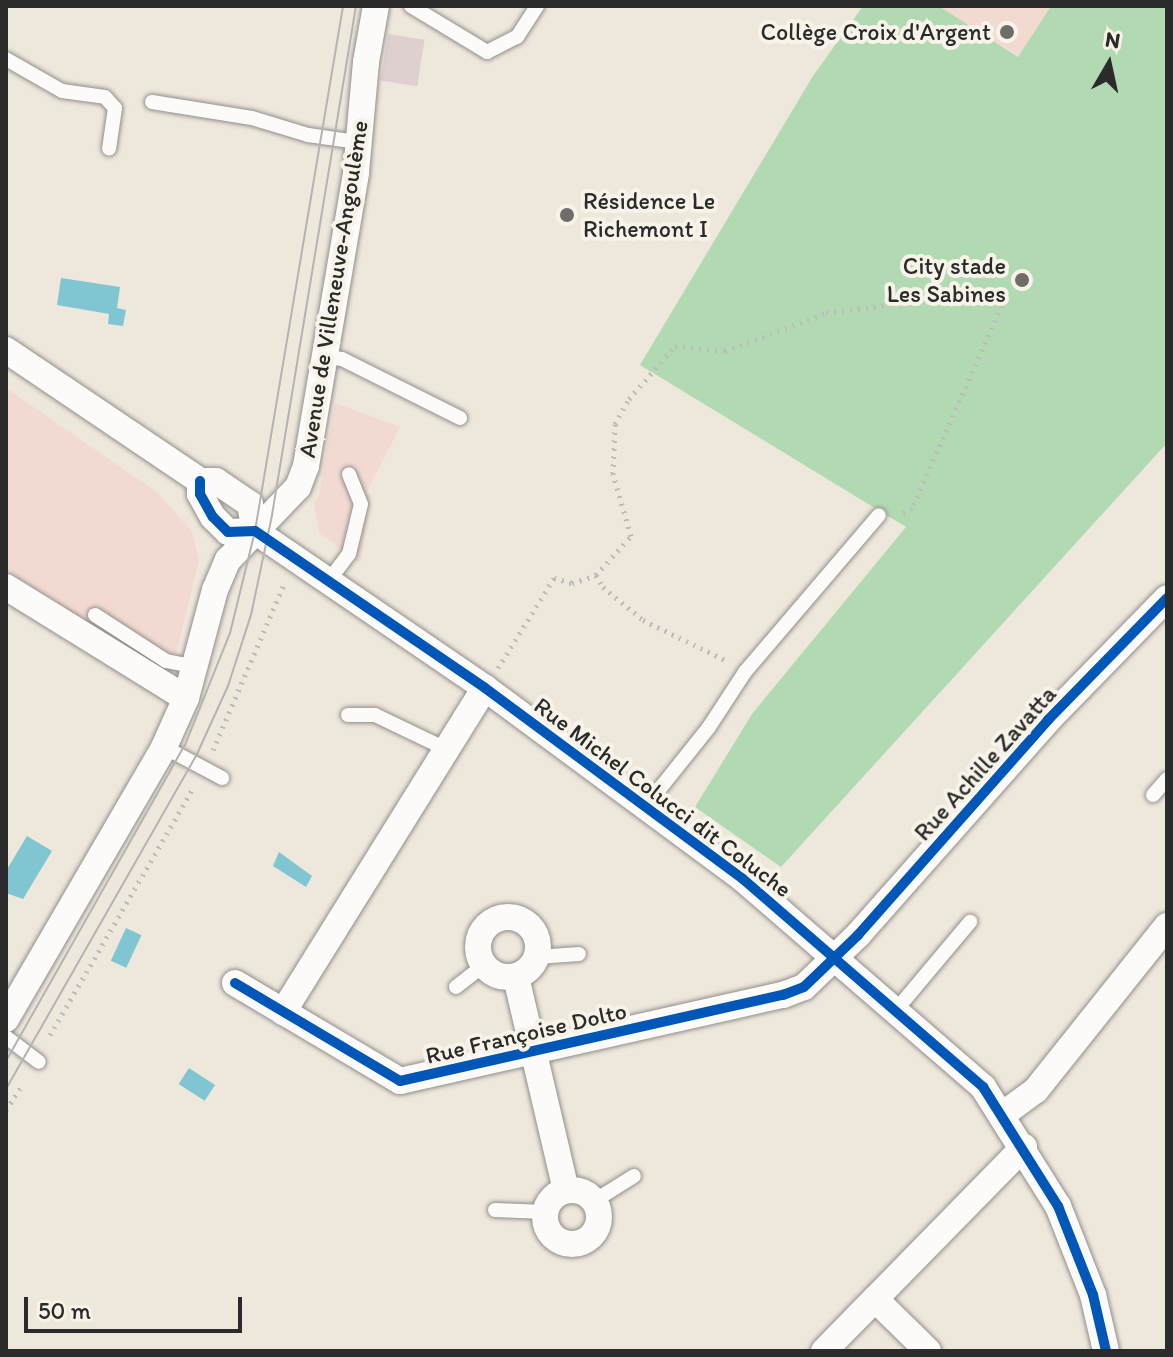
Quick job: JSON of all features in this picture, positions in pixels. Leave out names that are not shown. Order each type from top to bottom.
[{"type":"street","name":"Avenue de Villeneuve-Angoulème","points":[[6,1019],[164,747],[186,698],[215,590],[228,560],[298,487],[309,457],[356,172],[357,142],[376,6]]},
{"type":"street","points":[[6,350],[200,481],[216,481],[250,504],[255,531],[228,532],[200,494],[200,481]]},
{"type":"street","name":"Rue Michel Colucci dit Coluche","points":[[255,531],[290,570],[327,583],[485,688],[743,879],[897,1009],[983,1087],[1024,1147],[1058,1206],[1095,1301],[1106,1351]]},
{"type":"street","points":[[6,587],[186,698]]},
{"type":"street","name":"Rue Achille Zavatta","points":[[836,957],[1048,720],[1167,598]]},
{"type":"street","points":[[283,1012],[485,688]]},
{"type":"street","points":[[501,918],[524,921],[538,940],[537,957],[526,972],[516,977],[493,973],[479,955],[482,932],[501,918]]},
{"type":"street","points":[[1002,1115],[1036,1090],[1167,926]]},
{"type":"street","name":"Rue Françoise Dolto","points":[[235,983],[400,1081],[783,995],[804,987],[836,957]]},
{"type":"street","points":[[516,977],[566,1190]]},
{"type":"street","points":[[824,1351],[1024,1147]]},
{"type":"street","points":[[566,1190],[576,1190],[594,1201],[599,1221],[595,1232],[578,1244],[567,1244],[549,1233],[545,1212],[549,1202],[566,1190]]},
{"type":"street","points":[[875,1299],[928,1351]]},
{"type":"lane","points":[[411,6],[487,52],[517,37],[537,6]]},
{"type":"lane","points":[[6,59],[62,91],[105,97],[115,108],[109,149]]},
{"type":"lane","points":[[152,102],[252,118],[308,135],[357,142]]},
{"type":"lane","points":[[326,356],[342,359],[460,418]]},
{"type":"lane","points":[[327,583],[349,554],[361,504],[349,474]]},
{"type":"lane","points":[[646,806],[703,723],[879,515]]},
{"type":"lane","points":[[95,615],[166,661],[196,667]]},
{"type":"lane","points":[[348,715],[375,715],[448,750]]},
{"type":"lane","points":[[164,747],[222,778]]},
{"type":"lane","points":[[1153,795],[1167,779]]},
{"type":"lane","points":[[897,1009],[970,922]]},
{"type":"lane","points":[[537,957],[579,954]]},
{"type":"lane","points":[[456,987],[484,965]]},
{"type":"lane","points":[[6,1037],[39,1062]]},
{"type":"lane","points":[[594,1201],[634,1176]]},
{"type":"lane","points":[[495,1210],[545,1212]]},
{"type":"path","points":[[485,688],[554,578],[572,583],[596,575],[631,536],[613,474],[615,424],[629,399],[675,346],[725,351],[826,313],[942,298],[1005,298],[912,508],[895,517],[879,515]]},
{"type":"path","points":[[50,1035],[205,769],[290,570]]},
{"type":"path","points":[[596,575],[603,587],[643,620],[745,672]]},
{"type":"path","points":[[6,1110],[21,1087]]},
{"type":"shaded area","name":"Collège Croix d'Argent","points":[[939,6],[1051,6],[1019,57]]},
{"type":"shaded area","points":[[388,34],[425,40],[417,86],[381,80]]},
{"type":"shaded area","points":[[6,388],[158,493],[192,532],[199,561],[176,654],[167,652],[164,670],[6,570]]},
{"type":"shaded area","points":[[335,403],[400,427],[366,493],[371,497],[360,563],[319,533],[314,503],[319,496]]},
{"type":"green space","points":[[863,6],[939,6],[1018,57],[1051,6],[1167,6],[1167,443],[781,867],[695,807],[752,714],[906,527],[640,365],[813,76]]},
{"type":"water","points":[[61,278],[120,287],[117,308],[126,310],[123,326],[108,324],[109,314],[57,305]]},
{"type":"water","points":[[27,836],[52,851],[23,899],[6,893],[6,871]]},
{"type":"water","points":[[279,852],[312,876],[306,887],[273,866]]},
{"type":"water","points":[[126,928],[141,935],[126,968],[111,961]]},
{"type":"water","points":[[189,1068],[215,1085],[205,1101],[179,1084]]},
{"type":"tram line","points":[[6,1061],[185,745],[230,633],[255,531],[343,6]]},
{"type":"tram line","points":[[6,1089],[197,754],[228,686],[251,615],[272,515],[356,6]]},
{"type":"cycle path","points":[[200,481],[200,494],[213,517],[228,532],[255,531],[485,688],[743,879],[983,1087],[1058,1206],[1093,1295],[1106,1351]]},
{"type":"cycle path","points":[[235,983],[400,1081],[783,995],[804,987],[858,935],[1048,720],[1167,598]]},
{"type":"place","name":"Collège Croix d'Argent","points":[[1007,32]]},
{"type":"place","name":"Résidence Le Richemont I","points":[[567,215]]},
{"type":"place","name":"City stade Les Sabines","points":[[1022,280]]}]
